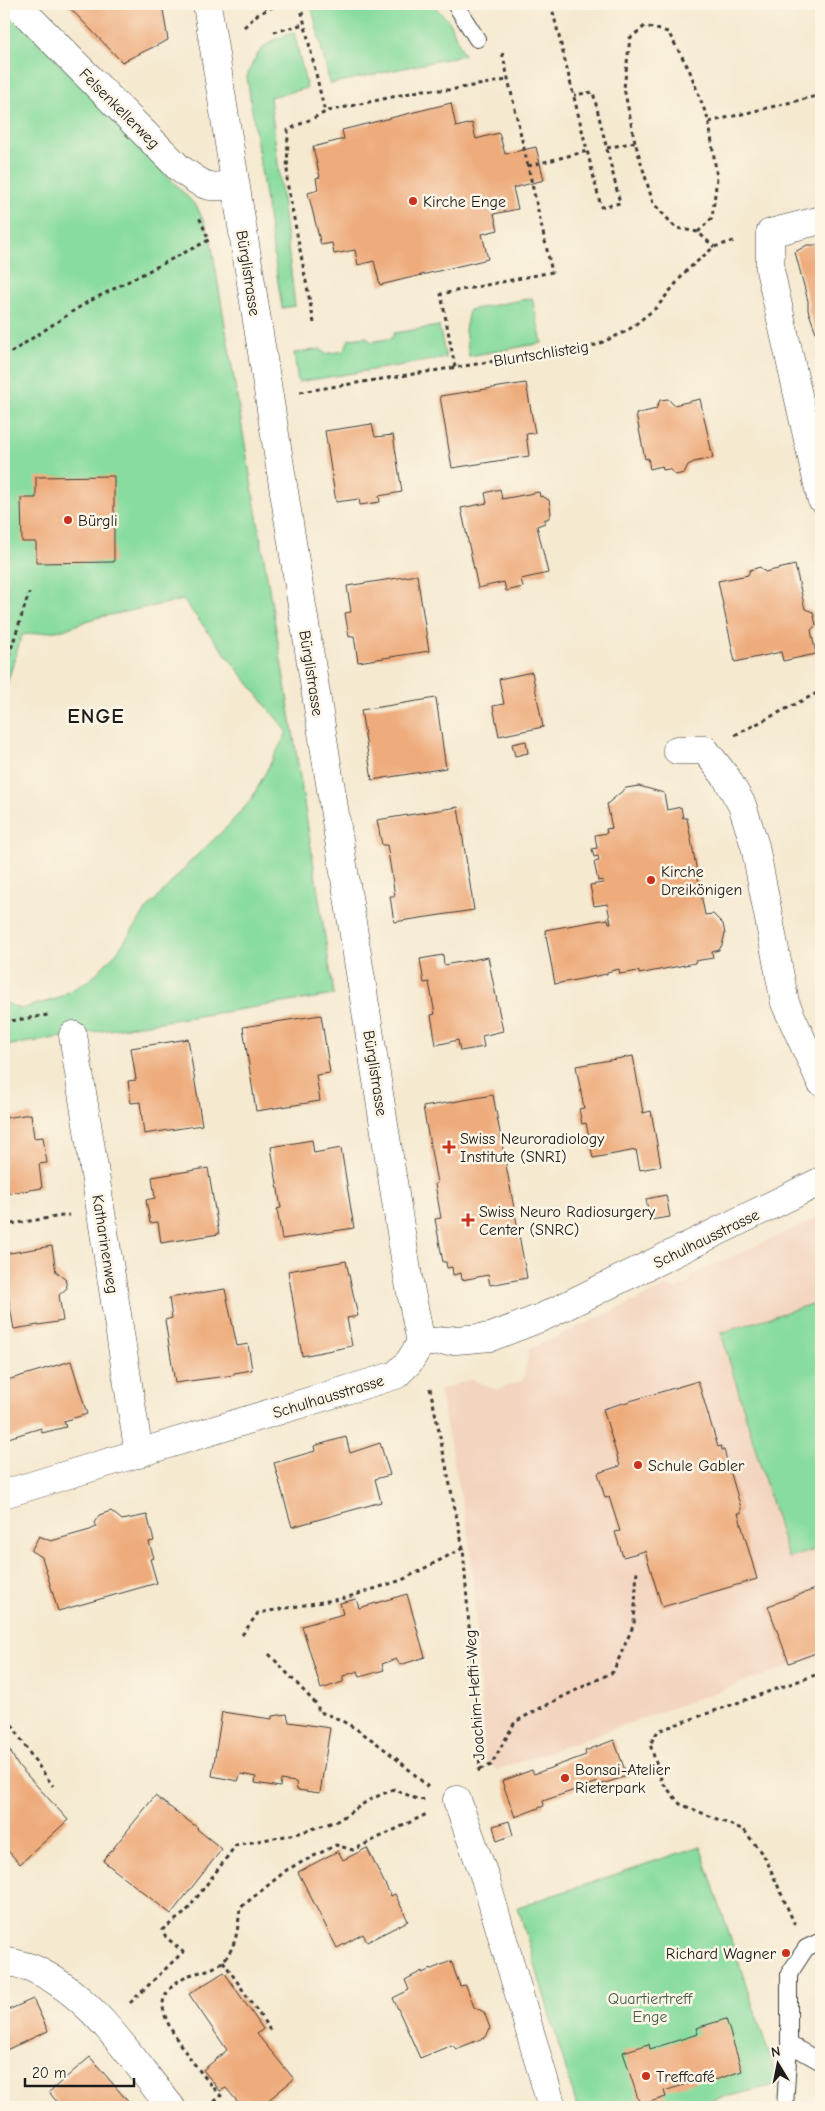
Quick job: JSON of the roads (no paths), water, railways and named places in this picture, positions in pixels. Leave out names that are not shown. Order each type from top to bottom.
[{"type":"street","name":"Felsenkellerweg","points":[[16,4],[179,168],[207,187],[213,188],[235,184]]},
{"type":"street","name":"Bürglistrasse","points":[[207,4],[406,1267],[421,1343]]},
{"type":"street","points":[[821,220],[770,233],[770,270],[821,498]]},
{"type":"street","points":[[677,750],[705,750],[726,777],[742,805],[755,846],[785,1003],[821,1082]]},
{"type":"street","name":"Katharinenweg","points":[[73,1035],[139,1454]]},
{"type":"street","name":"Schulhausstrasse","points":[[4,1494],[396,1375],[410,1362],[421,1343],[491,1337],[505,1333],[543,1317],[821,1181]]},
{"type":"street","points":[[448,1798],[485,1878],[552,2107]]},
{"type":"street","points":[[4,1961],[32,1968],[63,1986],[100,2019],[170,2107]]},
{"type":"lane","points":[[455,4],[477,39]]},
{"type":"lane","points":[[785,2107],[790,2044],[789,1974],[806,1948],[821,1941]]},
{"type":"lane","points":[[790,2044],[821,2062]]},
{"type":"place","name":"Kirche Enge","points":[[413,201]]},
{"type":"place","name":"Bürgli","points":[[68,520]]},
{"type":"place","name":"Kirche Dreikönigen","points":[[651,880]]},
{"type":"place","name":"Swiss Neuroradiology Institute (SNRI)","points":[[449,1147]]},
{"type":"place","name":"Swiss Neuro Radiosurgery Center (SNRC)","points":[[468,1220]]},
{"type":"place","name":"Schule Gabler","points":[[638,1465]]},
{"type":"place","name":"Bonsai-Atelier Rieterpark","points":[[565,1778]]},
{"type":"place","name":"Richard Wagner","points":[[786,1953]]},
{"type":"place","name":"Treffcafé","points":[[646,2076]]},
{"type":"district","name":"ENGE","points":[[96,716]]},
{"type":"park label","name":"Quartiertreff Enge","points":[[650,2007]]}]
